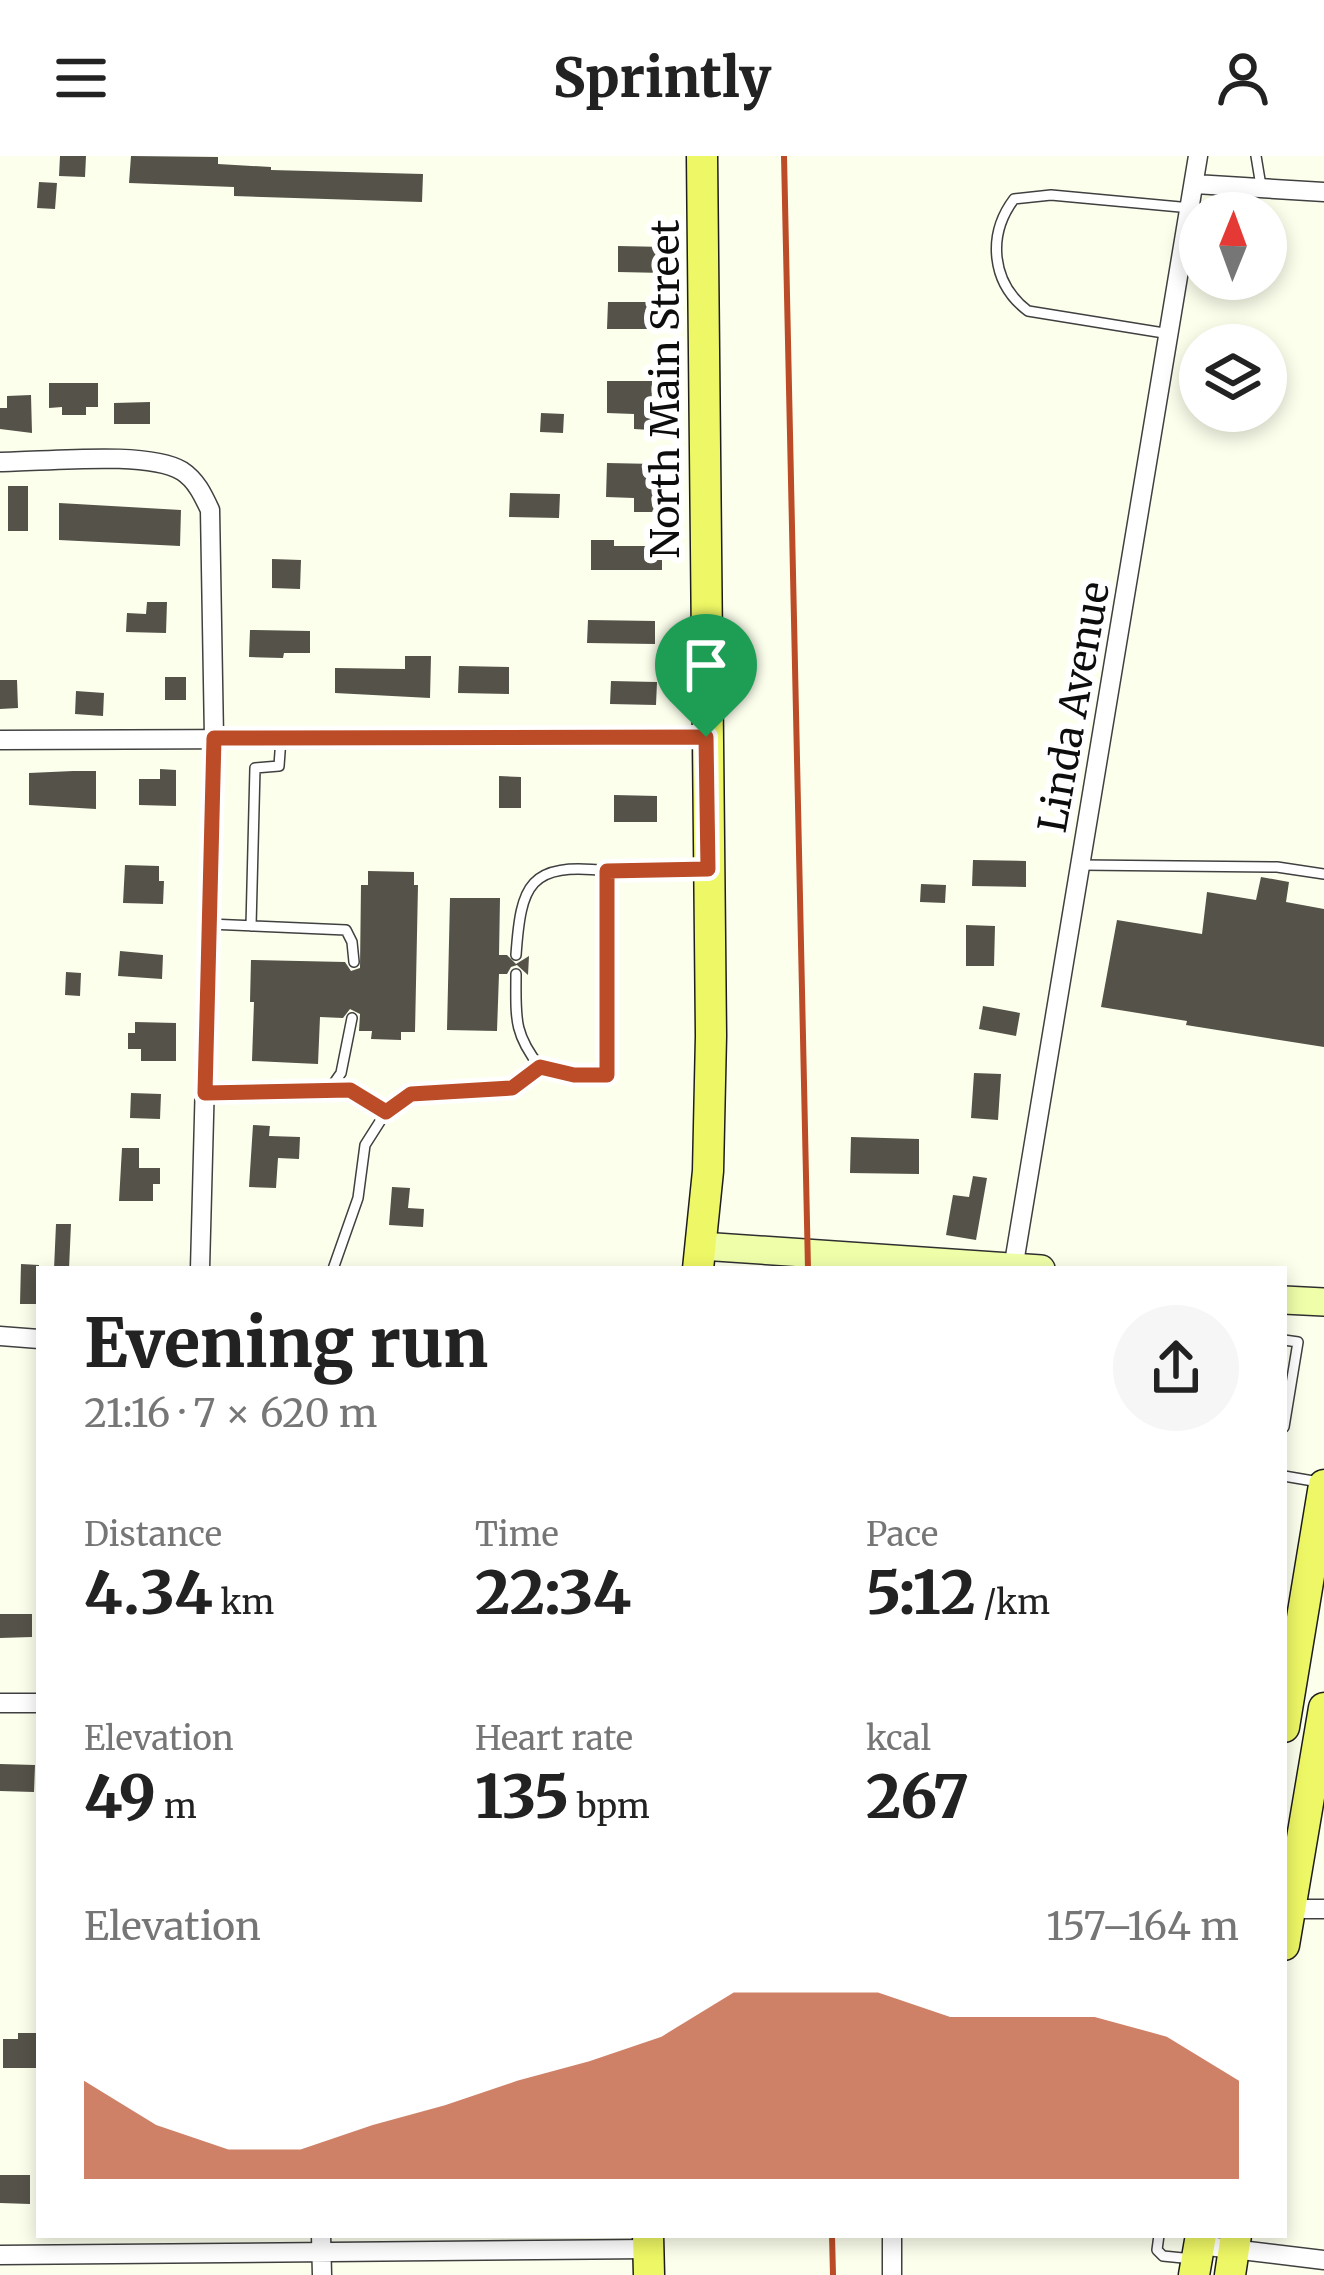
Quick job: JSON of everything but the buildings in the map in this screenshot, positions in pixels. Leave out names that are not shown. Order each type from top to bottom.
[{"type":"main road","name":"North Main Street","points":[[702,156],[711,1036],[703,1263]]},
{"type":"main road","points":[[703,1263],[894,1266]]},
{"type":"main road","points":[[1287,1300],[1324,1302]]},
{"type":"main road","points":[[1287,1687],[1292,1621],[1324,1484]]},
{"type":"main road","points":[[1287,1909],[1314,1828],[1324,1708]]},
{"type":"street","name":"Linda Avenue","points":[[1194,192],[1198,156]]},
{"type":"street","points":[[1195,184],[1324,192]]},
{"type":"street","name":"Linda Avenue","points":[[1022,1266],[1081,865],[1179,280]]},
{"type":"street","points":[[0,462],[154,460],[184,472],[200,489],[209,510],[214,738],[200,1266]]},
{"type":"street","points":[[0,740],[706,737]]},
{"type":"street","points":[[0,1336],[36,1339]]},
{"type":"street","points":[[0,1703],[36,1702]]},
{"type":"street","points":[[1287,1909],[1324,1909]]},
{"type":"street","points":[[892,2238],[892,2275]]},
{"type":"street","points":[[0,2255],[638,2249]]},
{"type":"street","points":[[1198,2254],[1324,2260]]},
{"type":"lane","points":[[1256,156],[1262,188]]},
{"type":"lane","points":[[1170,334],[1028,311],[1012,299],[994,255],[999,219],[1015,199],[1051,195],[1179,207]]},
{"type":"lane","points":[[251,926],[255,767],[279,766],[281,738]]},
{"type":"lane","points":[[1081,865],[1277,867],[1324,874]]},
{"type":"lane","points":[[516,955],[520,906],[531,886],[551,872],[577,867],[708,869]]},
{"type":"lane","points":[[516,974],[521,1044],[540,1067],[574,1075],[607,1075],[607,871]]},
{"type":"lane","points":[[209,924],[346,930],[354,962]]},
{"type":"lane","points":[[329,1090],[341,1073],[352,1018]]},
{"type":"lane","points":[[334,1266],[358,1198],[365,1145],[386,1112],[411,1094],[512,1088],[540,1067]]},
{"type":"lane","points":[[205,1093],[350,1090],[386,1112]]},
{"type":"lane","points":[[1287,1340],[1298,1342],[1287,1414]]},
{"type":"lane","points":[[1287,1477],[1324,1484]]},
{"type":"lane","points":[[1159,2238],[1157,2250],[1162,2256],[1198,2254]]},
{"type":"railway","points":[[784,156],[808,1266]]},
{"type":"railway","points":[[832,2238],[833,2275]]},
{"type":"route","points":[[706,737],[708,869],[607,871],[607,1075],[574,1075],[540,1067],[512,1088],[411,1094],[386,1112],[350,1090],[205,1093],[214,738],[706,737]]}]
